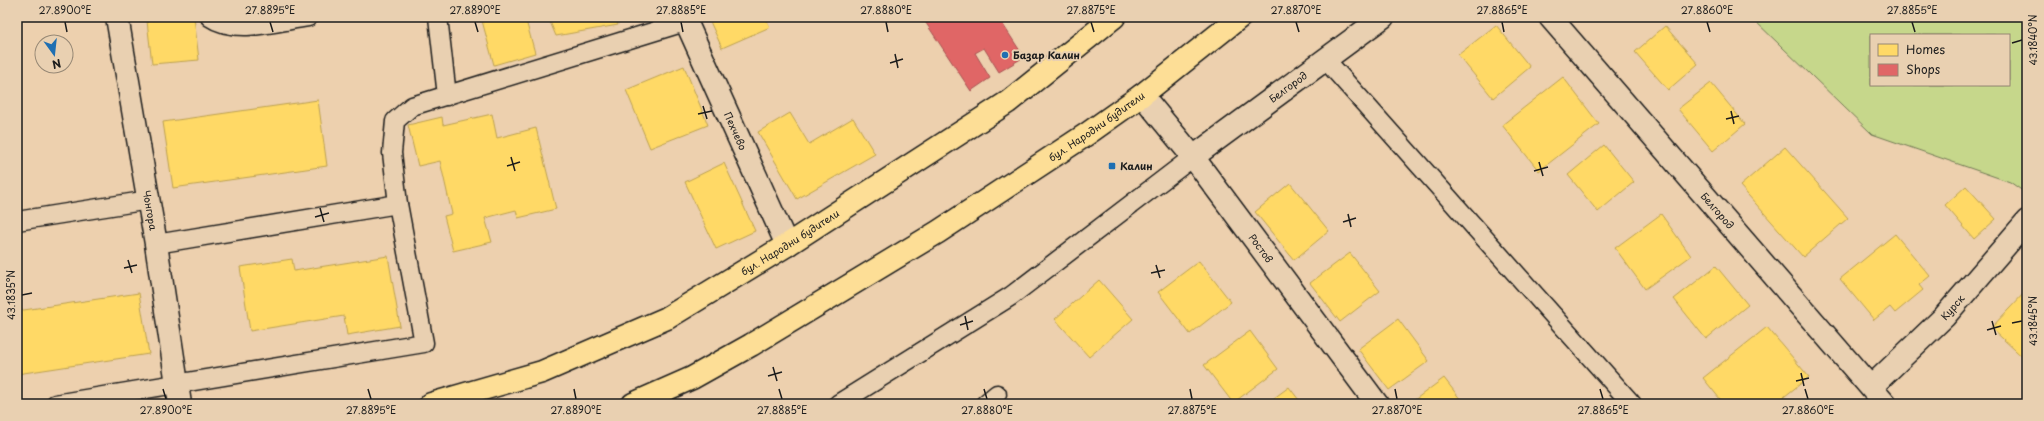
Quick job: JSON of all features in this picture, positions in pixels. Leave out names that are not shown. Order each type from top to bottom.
[{"type":"main road","name":"бул. Народни будители","points":[[431,404],[542,372],[667,318],[787,245],[1008,102],[1114,17]]},
{"type":"main road","name":"бул. Народни будители","points":[[633,404],[692,378],[839,293],[1043,164],[1142,95],[1240,17]]},
{"type":"street","name":"Чонгора","points":[[117,17],[149,200],[178,394]]},
{"type":"street","name":"Белгород","points":[[1192,157],[1383,17]]},
{"type":"street","name":"Белгород","points":[[1550,17],[1885,404]]},
{"type":"street","name":"Пехчево","points":[[684,20],[787,245]]},
{"type":"street","name":"Ростов","points":[[1142,95],[1192,157],[1377,404]]},
{"type":"street","name":"Курск","points":[[1871,387],[1944,317],[2027,221]]},
{"type":"lane","points":[[210,17],[216,21],[243,26],[308,17]]},
{"type":"lane","points":[[438,17],[447,96]]},
{"type":"lane","points":[[55,404],[178,394],[424,343],[398,204],[392,153],[395,121],[412,106],[684,20]]},
{"type":"lane","points":[[1325,59],[1632,404]]},
{"type":"lane","points":[[838,404],[1011,296],[1192,157]]},
{"type":"lane","points":[[17,221],[149,200]]},
{"type":"lane","points":[[156,244],[398,204]]},
{"type":"green space","points":[[1751,17],[2027,17],[2027,194],[2010,182],[1872,134]]},
{"type":"building: Homes","points":[[194,17],[199,60],[152,64],[147,21]]},
{"type":"building: Homes","points":[[481,17],[525,17],[535,53],[494,65]]},
{"type":"building: Homes","points":[[548,17],[616,17],[618,25],[556,36]]},
{"type":"building: Homes","points":[[708,17],[765,17],[770,27],[722,48]]},
{"type":"building: Homes","points":[[1496,25],[1530,67],[1493,98],[1458,55]]},
{"type":"building: Homes","points":[[1665,26],[1698,64],[1668,90],[1635,52]]},
{"type":"building: Homes","points":[[684,66],[708,125],[650,148],[626,90]]},
{"type":"building: Homes","points":[[1563,77],[1599,124],[1539,171],[1502,125]]},
{"type":"building: Homes","points":[[1711,83],[1745,124],[1713,151],[1678,109]]},
{"type":"building: Homes","points":[[318,100],[327,166],[173,188],[163,122]]},
{"type":"building: Homes","points":[[790,113],[809,144],[853,118],[875,154],[797,199],[758,132]]},
{"type":"building: Homes","points":[[492,114],[497,138],[536,128],[556,209],[518,218],[516,210],[485,218],[492,242],[453,251],[444,216],[452,214],[440,161],[418,166],[408,125],[442,117],[443,125]]},
{"type":"building: Homes","points":[[1604,145],[1634,182],[1598,212],[1568,175]]},
{"type":"building: Homes","points":[[1785,147],[1848,218],[1803,257],[1740,186]]},
{"type":"building: Homes","points":[[724,163],[755,231],[716,249],[685,182]]},
{"type":"building: Homes","points":[[1290,183],[1329,231],[1294,260],[1255,212]]},
{"type":"building: Homes","points":[[1966,186],[1996,219],[1974,239],[1945,205]]},
{"type":"building: Homes","points":[[1661,214],[1691,256],[1645,289],[1615,248]]},
{"type":"building: Homes","points":[[1895,234],[1930,276],[1919,285],[1923,290],[1895,313],[1890,307],[1874,320],[1840,279]]},
{"type":"building: Homes","points":[[1350,253],[1380,291],[1340,322],[1310,283]]},
{"type":"building: Homes","points":[[388,256],[400,326],[347,335],[344,316],[250,331],[240,267],[292,259],[294,271]]},
{"type":"building: Homes","points":[[1199,261],[1231,302],[1190,334],[1158,292]]},
{"type":"building: Homes","points":[[1716,266],[1748,305],[1706,339],[1674,299]]},
{"type":"building: Homes","points":[[1099,280],[1133,319],[1089,357],[1055,319]]},
{"type":"building: Homes","points":[[2027,290],[2027,361],[1991,328]]},
{"type":"building: Homes","points":[[139,293],[149,354],[17,374],[17,311]]},
{"type":"building: Homes","points":[[1398,319],[1429,361],[1389,390],[1358,349]]},
{"type":"building: Homes","points":[[1767,327],[1809,377],[1775,404],[1724,404],[1703,378]]},
{"type":"building: Homes","points":[[1250,331],[1278,369],[1233,403],[1204,365]]},
{"type":"building: Homes","points":[[1444,378],[1464,404],[1409,404]]},
{"type":"building: Homes","points":[[1289,387],[1302,404],[1266,404]]},
{"type":"building: Shops","name":"Базар Калин","points":[[922,17],[954,17],[955,19],[957,17],[998,17],[1024,57],[999,72],[984,48],[975,53],[990,78],[971,91]]},
{"type":"place","name":"Базар Калин","points":[[1005,55]]},
{"type":"place","name":"Калин","points":[[1112,166]]}]
